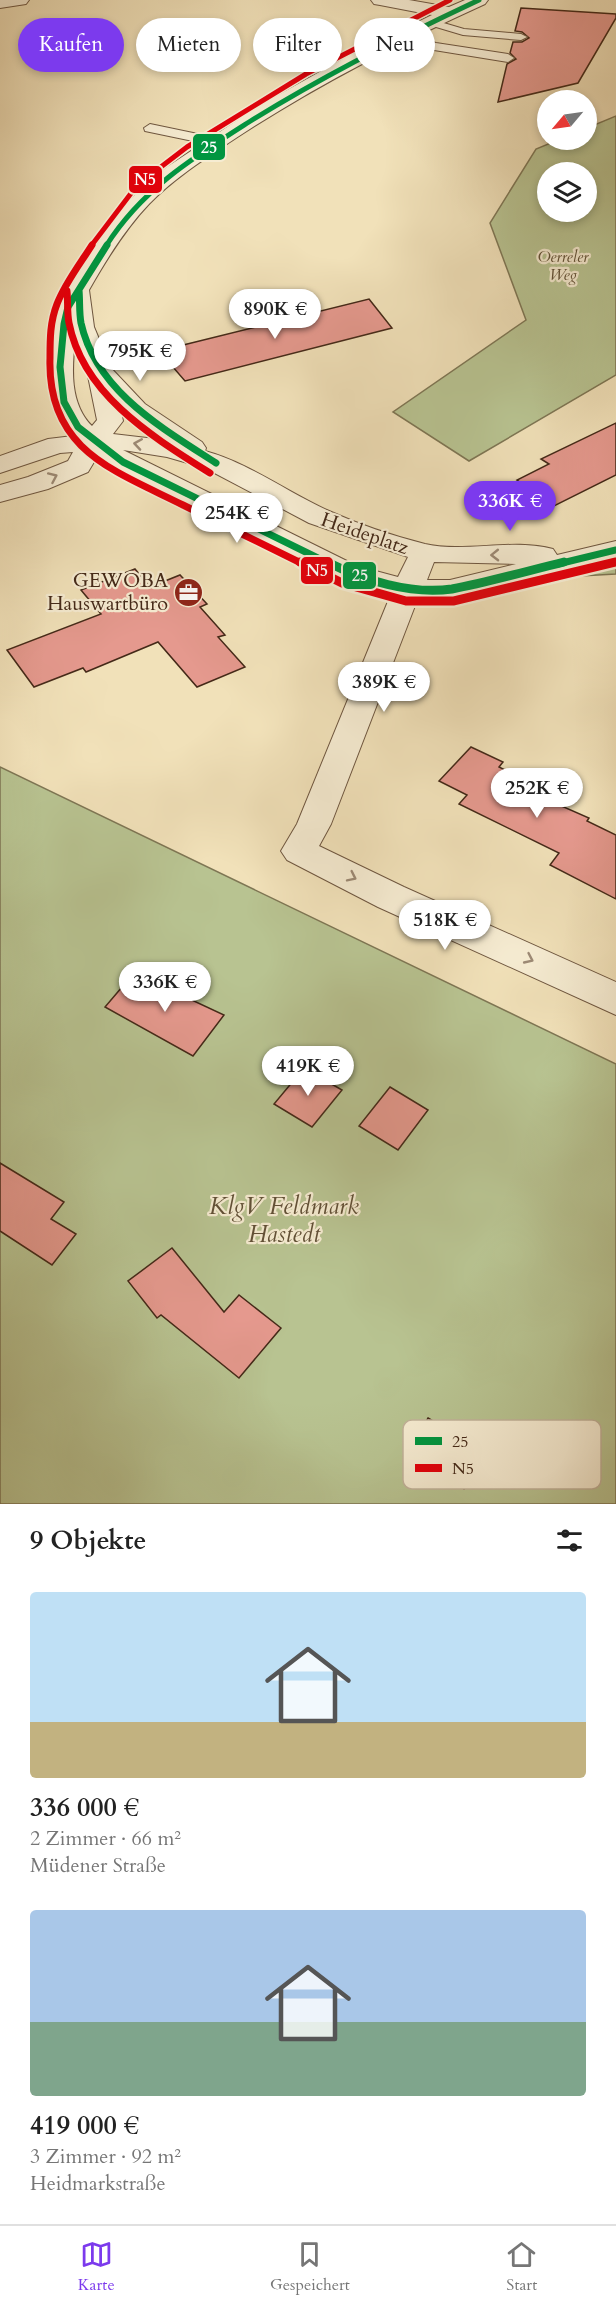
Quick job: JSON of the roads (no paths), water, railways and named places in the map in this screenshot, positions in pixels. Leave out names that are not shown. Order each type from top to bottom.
[{"type":"street","points":[[0,3],[20,0]]},
{"type":"street","points":[[380,0],[451,13]]},
{"type":"street","points":[[435,20],[479,0]]},
{"type":"street","points":[[92,442],[72,422],[63,405],[59,369],[65,314],[78,288],[110,238],[142,200],[169,176],[217,142],[327,74],[354,60]]},
{"type":"street","points":[[0,494],[38,483],[78,466],[92,442],[110,421],[100,371],[82,327],[78,288]]},
{"type":"street","points":[[100,371],[136,410],[215,462]]},
{"type":"street","points":[[0,465],[57,445],[92,442]]},
{"type":"street","name":"Heideplatz","points":[[92,442],[122,442],[170,449],[215,462],[319,517],[424,553],[314,824],[299,851],[391,897],[616,999]]},
{"type":"street","name":"Heideplatz","points":[[92,442],[123,462],[347,572],[408,589]]},
{"type":"street","points":[[408,589],[461,587],[606,552]]},
{"type":"street","points":[[424,553],[481,556],[606,552]]},
{"type":"lane","points":[[435,24],[463,32],[521,37]]},
{"type":"lane","points":[[435,46],[508,58]]},
{"type":"lane","points":[[150,128],[217,142]]},
{"type":"place","name":"GEWOBA Hauswartbüro","points":[[189,592]]},
{"type":"park label","name":"Oerreler Weg","points":[[563,265]]},
{"type":"park label","name":"KlgV Feldmark Hastedt","points":[[284,1220]]}]
